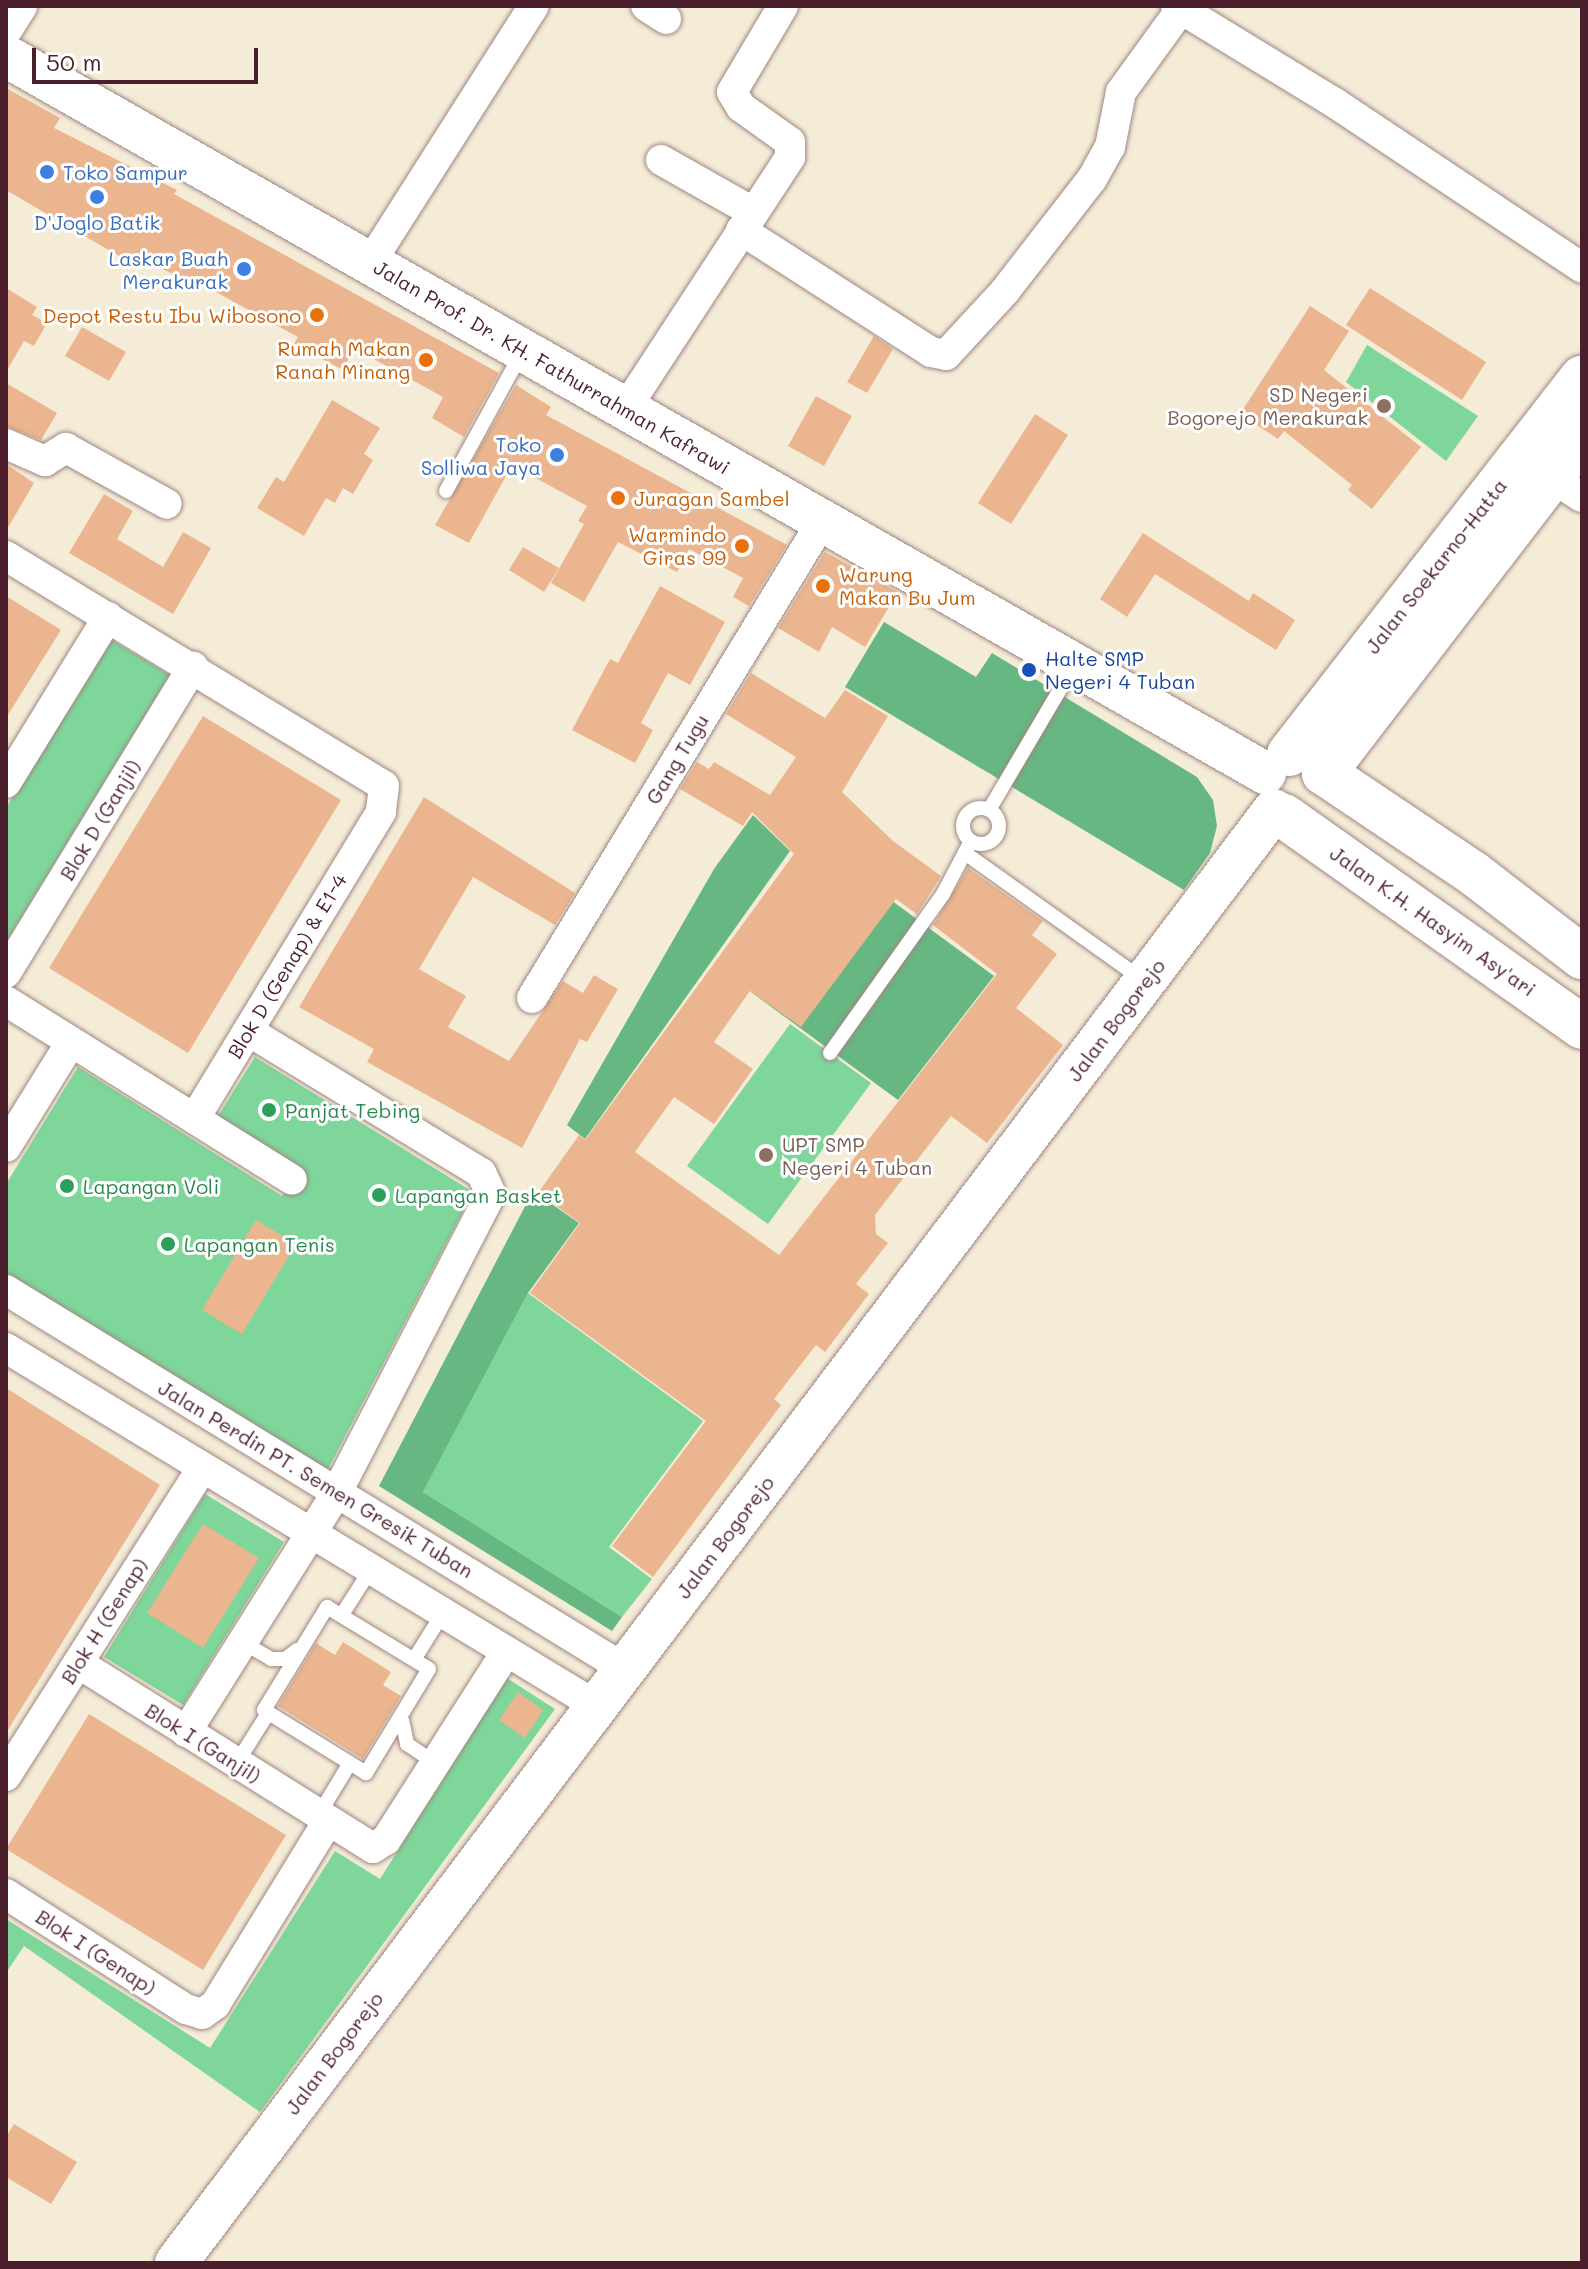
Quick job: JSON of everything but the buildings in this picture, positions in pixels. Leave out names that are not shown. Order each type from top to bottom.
[{"type":"highway","name":"Jalan Soekarno-Hatta","points":[[1540,491],[1582,378]]},
{"type":"highway","name":"Jalan Soekarno-Hatta","points":[[1287,785],[1540,491],[1582,437]]},
{"type":"highway","points":[[1287,785],[1473,873],[1582,957]]},
{"type":"highway","name":"Jalan K.H. Hasyim Asy'ari","points":[[1287,785],[1582,1027]]},
{"type":"street","points":[[6,32],[22,6]]},
{"type":"street","points":[[370,263],[534,6]]},
{"type":"street","points":[[626,408],[792,150],[790,142],[735,102],[733,83],[783,6]]},
{"type":"street","points":[[661,160],[931,352],[946,355],[1005,291],[1092,179],[1110,147],[1121,92],[1178,8],[1335,103],[1582,268]]},
{"type":"street","name":"Jalan Prof. Dr. KH. Fathurrahman Kafrawi","points":[[6,56],[1287,785]]},
{"type":"street","points":[[6,444],[45,461],[66,448],[167,504]]},
{"type":"street","name":"Gang Tugu","points":[[532,998],[823,520]]},
{"type":"street","points":[[6,556],[193,667]]},
{"type":"street","points":[[6,783],[108,617]]},
{"type":"street","name":"Blok D (Genap) & E1-4","points":[[193,667],[377,778],[386,793],[381,812],[194,1119]]},
{"type":"street","name":"Blok D (Ganjil)","points":[[6,973],[193,667]]},
{"type":"street","name":"Jalan Bogorejo","points":[[176,2263],[1145,981],[1287,785]]},
{"type":"street","points":[[6,1001],[292,1180]]},
{"type":"street","points":[[186,1732],[337,1492],[488,1203],[490,1187],[481,1173],[248,1031]]},
{"type":"street","points":[[6,1147],[71,1042]]},
{"type":"street","name":"Jalan Perdin PT. Semen Gresik Tuban","points":[[10,1300],[337,1492],[625,1669]]},
{"type":"street","points":[[6,1348],[597,1706]]},
{"type":"street","name":"Blok H (Genap)","points":[[6,1776],[203,1467]]},
{"type":"street","points":[[435,1763],[507,1651]]},
{"type":"street","name":"Blok I (Ganjil)","points":[[78,1663],[362,1845],[378,1847],[435,1763]]},
{"type":"street","name":"Blok I (Genap)","points":[[6,1894],[186,2009],[202,2014],[212,2009],[322,1820]]},
{"type":"lane","points":[[446,491],[523,350]]},
{"type":"lane","points":[[989,810],[1075,663]]},
{"type":"lane","points":[[830,1053],[943,894],[968,847],[966,817],[977,809],[989,810],[999,820],[997,835],[985,843],[968,847]]},
{"type":"lane","points":[[968,847],[1145,981]]},
{"type":"lane","points":[[343,1613],[371,1569]]},
{"type":"lane","points":[[325,1609],[343,1613],[428,1667],[429,1675],[368,1771],[348,1766],[267,1715],[264,1706],[325,1609]]},
{"type":"lane","points":[[415,1658],[443,1613]]},
{"type":"lane","points":[[242,1642],[276,1660],[300,1647]]},
{"type":"lane","points":[[406,1712],[401,1727],[407,1744],[435,1763]]},
{"type":"lane","points":[[236,1764],[267,1715]]},
{"type":"lane","points":[[322,1820],[348,1766]]},
{"type":"green space","points":[[1367,345],[1478,416],[1446,461],[1346,382]]},
{"type":"green space","points":[[884,622],[976,677],[992,653],[1197,777],[1213,800],[1217,826],[1210,853],[1184,890],[845,687]]},
{"type":"green space","points":[[110,639],[170,675],[6,942],[6,808]]},
{"type":"green space","points":[[753,815],[790,851],[585,1139],[567,1125],[714,869]]},
{"type":"green space","points":[[865,881],[994,976],[898,1100],[751,992],[829,885]]},
{"type":"green space","points":[[790,1024],[871,1083],[768,1224],[687,1166]]},
{"type":"green space","points":[[255,1057],[473,1192],[327,1471],[6,1274],[6,1184],[78,1067],[282,1196],[299,1166],[218,1116]]},
{"type":"green space","points":[[533,1191],[579,1223],[528,1293],[423,1492],[622,1617],[612,1631],[379,1486]]},
{"type":"green space","points":[[528,1293],[703,1421],[609,1547],[652,1579],[622,1617],[423,1492]]},
{"type":"green space","points":[[205,1494],[284,1542],[183,1705],[104,1657]]},
{"type":"green space","points":[[507,1678],[555,1709],[260,2112],[24,1946],[6,1973],[6,1919],[210,2048],[335,1851],[380,1879]]},
{"type":"place","name":"Toko Sampur","points":[[47,172]]},
{"type":"place","name":"D'Joglo Batik","points":[[97,197]]},
{"type":"place","name":"Laskar Buah Merakurak","points":[[244,269]]},
{"type":"place","name":"Depot Restu Ibu Wibosono","points":[[317,315]]},
{"type":"place","name":"Rumah Makan Ranah Minang","points":[[426,360]]},
{"type":"place","name":"SD Negeri Bogorejo Merakurak","points":[[1384,406]]},
{"type":"place","name":"Toko Solliwa Jaya","points":[[557,455]]},
{"type":"place","name":"Juragan Sambel","points":[[618,498]]},
{"type":"place","name":"Warmindo Giras 99","points":[[742,546]]},
{"type":"place","name":"Warung Makan Bu Jum","points":[[823,586]]},
{"type":"place","name":"Halte SMP Negeri 4 Tuban","points":[[1029,670]]},
{"type":"place","name":"Panjat Tebing","points":[[269,1110]]},
{"type":"place","name":"UPT SMP Negeri 4 Tuban","points":[[766,1155]]},
{"type":"place","name":"Lapangan Voli","points":[[67,1186]]},
{"type":"place","name":"Lapangan Basket","points":[[379,1195]]},
{"type":"place","name":"Lapangan Tenis","points":[[168,1244]]}]
